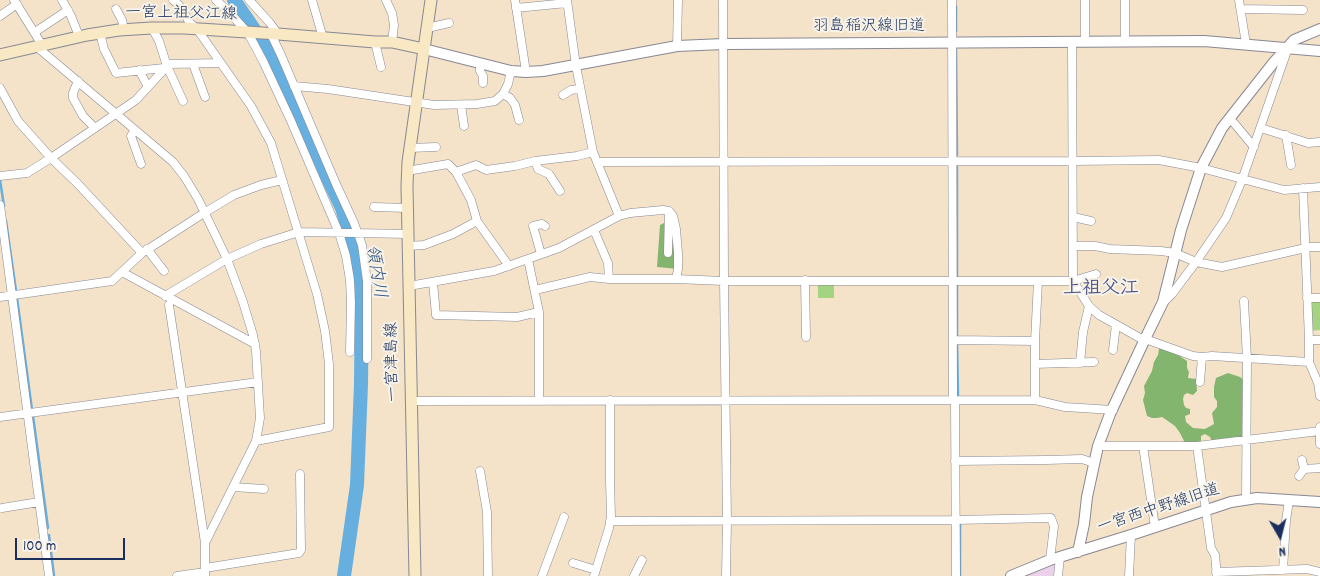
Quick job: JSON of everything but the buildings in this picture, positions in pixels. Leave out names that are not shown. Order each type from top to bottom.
[{"type":"main road","name":"一宮津島線","points":[[415,576],[407,171],[431,0]]},
{"type":"main road","name":"一宮上祖父江線","points":[[0,55],[79,36],[152,28],[392,42],[424,49]]},
{"type":"street","points":[[62,0],[79,36]]},
{"type":"street","points":[[173,0],[179,5],[190,23],[237,86],[255,113],[271,144],[317,294],[325,331],[329,364],[329,427],[256,441]]},
{"type":"street","points":[[216,0],[250,33],[264,60],[340,233],[350,280],[350,352]]},
{"type":"street","points":[[249,0],[265,17],[362,245],[367,281],[367,359]]},
{"type":"street","points":[[312,0],[323,38]]},
{"type":"street","points":[[386,0],[392,13],[394,24],[392,42]]},
{"type":"street","points":[[678,0],[678,46]]},
{"type":"street","points":[[723,0],[724,281],[728,521],[726,576]]},
{"type":"street","points":[[952,0],[953,399],[956,576]]},
{"type":"street","points":[[1085,0],[1085,42]]},
{"type":"street","points":[[1125,0],[1125,42]]},
{"type":"street","points":[[1239,0],[1246,44]]},
{"type":"street","points":[[0,16],[16,2],[35,32],[39,46],[173,162],[184,176],[227,259],[243,302],[255,344],[260,418],[256,441],[205,543]]},
{"type":"street","points":[[526,72],[516,4],[567,2],[576,66],[593,152],[619,216]]},
{"type":"street","points":[[116,9],[122,20],[124,30]]},
{"type":"street","points":[[1241,9],[1303,10]]},
{"type":"street","points":[[35,32],[68,10]]},
{"type":"street","points":[[427,28],[449,23]]},
{"type":"street","points":[[152,28],[159,41],[166,67],[183,101]]},
{"type":"street","points":[[1078,552],[1098,446],[1112,410],[1163,302],[1181,230],[1202,168],[1222,128],[1274,62],[1294,40],[1320,29]]},
{"type":"street","points":[[100,33],[104,49],[116,72],[166,67]]},
{"type":"street","name":"羽島稲沢線旧道","points":[[424,49],[511,72],[543,71],[576,66],[678,46],[724,44],[1204,41],[1320,51]]},
{"type":"street","points":[[375,42],[380,67]]},
{"type":"street","points":[[1072,42],[1073,281],[1089,306],[1099,315],[1140,338],[1193,356],[1202,358],[1212,356],[1309,362]]},
{"type":"street","points":[[1163,302],[1172,294],[1196,262],[1226,218],[1261,128],[1288,48]]},
{"type":"street","points":[[0,176],[27,173],[51,158],[136,100],[169,64],[220,63]]},
{"type":"street","points":[[193,64],[205,97]]},
{"type":"street","points":[[480,64],[480,70],[485,78]]},
{"type":"street","points":[[139,70],[148,87]]},
{"type":"street","points":[[294,86],[372,95],[416,103],[461,105],[495,101],[503,94],[511,72]]},
{"type":"street","points":[[78,81],[73,94],[74,98],[83,116],[95,128]]},
{"type":"street","points":[[0,88],[18,121],[51,158],[164,271]]},
{"type":"street","points":[[563,95],[571,90],[580,89]]},
{"type":"street","points":[[503,94],[510,98],[515,105],[519,120]]},
{"type":"street","points":[[461,105],[464,126]]},
{"type":"street","points":[[1229,119],[1254,147]]},
{"type":"street","points":[[1261,128],[1308,143],[1320,142]]},
{"type":"street","points":[[135,130],[131,136],[141,164]]},
{"type":"street","points":[[1286,136],[1291,165]]},
{"type":"street","points":[[410,148],[436,147]]},
{"type":"street","points":[[456,172],[476,165],[486,170],[593,152]]},
{"type":"street","points":[[597,162],[1159,160],[1202,168],[1284,190],[1320,187]]},
{"type":"street","points":[[535,161],[538,169],[549,174],[560,192]]},
{"type":"street","points":[[407,171],[448,164],[456,172],[471,200],[477,221],[509,266]]},
{"type":"street","points":[[0,296],[112,281],[145,251],[204,212],[234,195],[282,180]]},
{"type":"street","points":[[1303,188],[1309,362],[1318,384],[1320,396]]},
{"type":"street","points":[[0,205],[49,576]]},
{"type":"street","points":[[374,207],[407,208]]},
{"type":"street","points":[[409,286],[494,271],[559,248],[619,216],[662,210],[668,211],[673,216],[678,253],[676,279]]},
{"type":"street","points":[[668,211],[668,253]]},
{"type":"street","points":[[1073,217],[1091,221]]},
{"type":"street","points":[[165,296],[227,259],[261,244],[299,232],[358,233],[408,240],[424,245],[453,234],[477,221]]},
{"type":"street","points":[[541,254],[533,226],[542,224],[545,226]]},
{"type":"street","points":[[594,230],[608,263],[609,279]]},
{"type":"street","points":[[1073,246],[1161,251],[1196,262],[1222,267],[1305,248],[1320,247]]},
{"type":"street","points":[[528,259],[539,312],[539,400]]},
{"type":"street","points":[[122,272],[255,344]]},
{"type":"street","points":[[535,290],[590,277],[724,281],[1073,281],[1096,274]]},
{"type":"street","points":[[805,280],[806,337]]},
{"type":"street","points":[[1035,400],[1038,281]]},
{"type":"street","points":[[433,282],[436,314],[517,317],[539,312]]},
{"type":"street","points":[[1307,298],[1320,298]]},
{"type":"street","points":[[1244,301],[1248,359],[1246,499]]},
{"type":"street","points":[[169,305],[205,543],[205,572]]},
{"type":"street","points":[[1080,363],[1083,332],[1089,306]]},
{"type":"street","points":[[1113,350],[1116,325]]},
{"type":"street","points":[[954,340],[1035,341]]},
{"type":"street","points":[[1309,340],[1320,340]]},
{"type":"street","points":[[1200,382],[1202,358]]},
{"type":"street","points":[[1035,364],[1094,362]]},
{"type":"street","points":[[0,417],[258,382]]},
{"type":"street","points":[[573,563],[595,573],[609,528],[610,400]]},
{"type":"street","points":[[411,401],[1035,400],[1065,407],[1112,410]]},
{"type":"street","points":[[1098,446],[1198,446],[1320,430],[1320,444]]},
{"type":"street","points":[[1143,446],[1155,527]]},
{"type":"street","points":[[1198,446],[1211,548],[1215,555],[1216,574],[1284,570],[1320,572]]},
{"type":"street","points":[[955,461],[1082,459],[1094,463]]},
{"type":"street","points":[[1302,460],[1302,473],[1320,468]]},
{"type":"street","points":[[480,471],[487,512],[488,576]]},
{"type":"street","points":[[176,576],[299,553],[300,474]]},
{"type":"street","points":[[233,488],[264,489]]},
{"type":"street","name":"一宮西中野線旧道","points":[[1011,576],[1055,558],[1246,499],[1320,502]]},
{"type":"street","points":[[1284,570],[1289,500]]},
{"type":"street","points":[[2,508],[39,502]]},
{"type":"street","points":[[542,576],[564,517]]},
{"type":"street","points":[[610,521],[1051,518],[1054,526],[1055,558],[1058,576]]},
{"type":"street","points":[[1129,576],[1131,535]]},
{"type":"street","points":[[634,576],[642,560]]},
{"type":"shaded area","points":[[1052,564],[1056,568],[1053,576],[1028,576]]},
{"type":"green space","points":[[668,221],[676,229],[678,269],[657,267],[660,225]]},
{"type":"green space","points":[[818,285],[834,285],[834,298],[818,298]]},
{"type":"green space","points":[[1309,298],[1320,299],[1320,330],[1311,331]]},
{"type":"green space","points":[[1166,348],[1178,352],[1187,361],[1188,378],[1196,379],[1197,391],[1193,395],[1187,393],[1183,399],[1186,408],[1190,409],[1190,414],[1185,416],[1186,422],[1193,428],[1205,429],[1214,424],[1212,413],[1217,407],[1217,401],[1214,397],[1216,378],[1228,373],[1244,380],[1245,433],[1241,440],[1213,444],[1210,437],[1205,434],[1201,436],[1199,444],[1186,445],[1175,426],[1162,417],[1152,418],[1147,416],[1143,400],[1144,386],[1152,371],[1159,349]]},
{"type":"waterway","name":"領内川","points":[[234,0],[264,44],[342,208],[353,246],[362,291],[357,485],[344,576]]},
{"type":"waterway","points":[[956,7],[956,31]]},
{"type":"waterway","points":[[956,50],[957,155]]},
{"type":"waterway","points":[[957,165],[957,276]]},
{"type":"waterway","points":[[0,180],[4,206]]},
{"type":"waterway","points":[[6,221],[16,291]]},
{"type":"waterway","points":[[957,282],[957,338]]},
{"type":"waterway","points":[[17,298],[32,410]]},
{"type":"waterway","points":[[957,341],[958,395]]},
{"type":"waterway","points":[[33,416],[48,528]]},
{"type":"waterway","points":[[960,525],[960,576]]},
{"type":"waterway","points":[[49,535],[54,576]]},
{"type":"district","name":"上祖父江","points":[[1101,290]]}]
